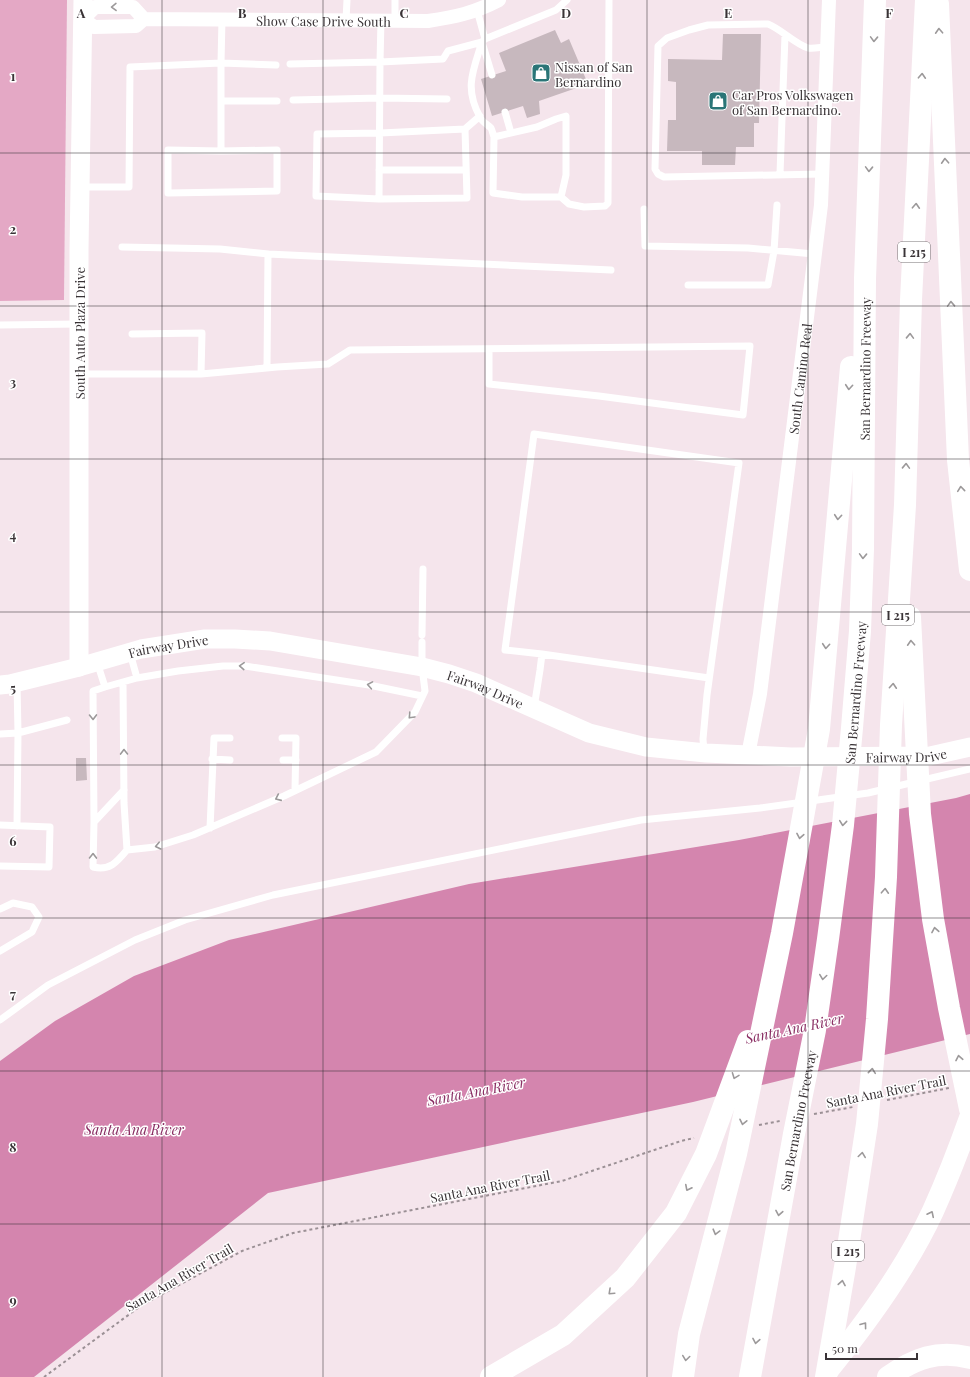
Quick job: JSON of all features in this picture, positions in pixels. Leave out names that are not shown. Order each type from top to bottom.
[{"type":"highway","name":"San Bernardino Freeway","points":[[750,1377],[787,1127],[815,1030],[843,825],[852,728],[860,631],[863,549],[865,279],[875,0]]},
{"type":"highway","name":"I 215","points":[[826,1377],[845,1267],[862,1115],[877,1019],[886,877],[891,725],[904,505],[911,300],[926,0]]},
{"type":"highway","points":[[938,0],[958,460],[970,570]]},
{"type":"highway","points":[[683,1377],[689,1334],[736,1154],[782,933],[819,729],[853,349],[865,279]]},
{"type":"highway","points":[[904,505],[920,814],[933,919],[966,1096],[970,1109]]},
{"type":"highway","points":[[491,1377],[563,1335],[625,1278],[676,1213],[701,1146],[746,1047],[782,933]]},
{"type":"highway","points":[[822,1377],[866,1322],[913,1249],[932,1212],[970,1118]]},
{"type":"highway","points":[[888,1377],[903,1366],[922,1358],[943,1354],[970,1358]]},
{"type":"street","name":"South Auto Plaza Drive","points":[[83,0],[79,374],[88,664]]},
{"type":"street","name":"Show Case Drive South","points":[[83,19],[94,26],[136,26],[144,19],[428,21],[459,16],[499,0]]},
{"type":"street","name":"South Camino Real","points":[[748,755],[760,694],[821,205],[829,0]]},
{"type":"street","points":[[83,19],[95,7],[133,7],[144,19]]},
{"type":"street","name":"Fairway Drive","points":[[8,684],[141,649],[192,640],[236,639],[270,642],[422,667],[449,674],[476,683],[589,733],[646,747],[704,753],[791,757],[930,756],[970,747]]},
{"type":"lane","points":[[346,20],[348,0]]},
{"type":"lane","points":[[395,0],[395,20]]},
{"type":"lane","points":[[290,64],[442,59],[448,51],[483,41],[556,10],[567,0]]},
{"type":"lane","points":[[483,41],[471,77],[472,94],[474,106],[481,119],[491,128],[494,137],[493,193],[522,197],[561,197],[569,204],[584,207],[606,206],[608,203],[608,0]]},
{"type":"lane","points":[[477,10],[492,75]]},
{"type":"lane","points":[[221,151],[222,19]]},
{"type":"lane","points":[[379,199],[381,20]]},
{"type":"lane","points":[[822,174],[664,177],[658,174],[655,169],[658,46],[667,38],[708,25],[768,24],[808,48],[828,47]]},
{"type":"lane","points":[[780,174],[785,35]]},
{"type":"lane","points":[[80,187],[129,187],[130,66],[276,64]]},
{"type":"lane","points":[[293,100],[380,98],[447,99]]},
{"type":"lane","points":[[221,102],[276,102]]},
{"type":"lane","points":[[505,112],[511,133]]},
{"type":"lane","points":[[465,129],[467,198],[379,199],[316,196],[317,134],[465,129],[480,116]]},
{"type":"lane","points":[[494,137],[536,127],[566,116],[566,175],[561,197]]},
{"type":"lane","points":[[168,150],[221,151],[276,150],[277,191],[168,193],[168,150]]},
{"type":"lane","points":[[380,170],[466,170]]},
{"type":"lane","points":[[688,285],[768,285],[774,251],[777,205]]},
{"type":"lane","points":[[644,209],[645,246],[748,248],[814,254]]},
{"type":"lane","points":[[122,247],[220,249],[268,254],[611,270]]},
{"type":"lane","points":[[267,368],[268,254]]},
{"type":"lane","points":[[0,325],[79,324]]},
{"type":"lane","points":[[132,334],[202,333],[200,374]]},
{"type":"lane","points":[[79,374],[200,374],[328,364],[350,350],[489,350],[750,346],[743,415],[599,396],[489,384],[489,350]]},
{"type":"lane","points":[[704,753],[703,739],[709,678],[739,463],[534,434],[505,650],[709,678]]},
{"type":"lane","points":[[127,850],[155,847],[193,836],[376,752],[415,712],[424,691],[422,667],[422,569]]},
{"type":"lane","points":[[130,652],[137,678]]},
{"type":"lane","points":[[534,708],[542,654]]},
{"type":"lane","points":[[88,664],[105,687]]},
{"type":"lane","points":[[123,682],[124,790],[127,850],[117,863],[101,869],[93,867],[93,691],[105,687],[137,678],[186,670],[223,666],[245,666],[369,685],[422,696]]},
{"type":"lane","points":[[8,684],[18,733],[17,826]]},
{"type":"lane","points":[[0,734],[18,733],[67,720]]},
{"type":"lane","points":[[210,828],[214,738],[230,738]]},
{"type":"lane","points":[[282,738],[296,738],[295,790]]},
{"type":"lane","points":[[212,759],[230,760]]},
{"type":"lane","points":[[283,760],[296,760]]},
{"type":"lane","points":[[0,1020],[48,985],[135,940],[185,920],[273,895],[641,820],[760,808],[868,793],[970,769]]},
{"type":"lane","points":[[94,822],[124,790]]},
{"type":"lane","points":[[0,825],[50,827],[50,867],[0,866]]},
{"type":"lane","points":[[0,909],[13,903],[32,907],[39,917],[32,932],[0,951]]},
{"type":"path","name":"Santa Ana River Trail","points":[[880,1101],[956,1087]]},
{"type":"path","name":"Santa Ana River Trail","points":[[811,1115],[862,1115]]},
{"type":"path","points":[[757,1126],[787,1127]]},
{"type":"path","name":"Santa Ana River Trail","points":[[44,1377],[142,1305],[242,1251],[293,1233],[562,1181],[681,1141],[701,1146]]},
{"type":"shaded area","points":[[0,0],[67,0],[64,300],[0,301]]},
{"type":"water","name":"Santa Ana River","points":[[970,794],[970,1034],[693,1102],[268,1193],[34,1377],[0,1377],[0,1061],[55,1021],[134,976],[229,940],[469,884],[739,840]]},
{"type":"building","name":"Nissan of San Bernardino","points":[[555,30],[561,43],[569,39],[588,84],[539,101],[540,114],[527,118],[523,106],[492,116],[481,79],[506,71],[499,53]]},
{"type":"building","name":"Car Pros Volkswagen of San Bernardino.","points":[[723,34],[761,34],[759,123],[754,123],[754,147],[736,147],[735,165],[702,165],[702,151],[667,151],[668,120],[676,120],[676,82],[668,81],[668,59],[722,60]]},
{"type":"building","points":[[76,758],[86,758],[87,780],[76,781]]},
{"type":"place","name":"Nissan of San Bernardino","points":[[541,73]]},
{"type":"place","name":"Car Pros Volkswagen of San Bernardino.","points":[[718,101]]}]
